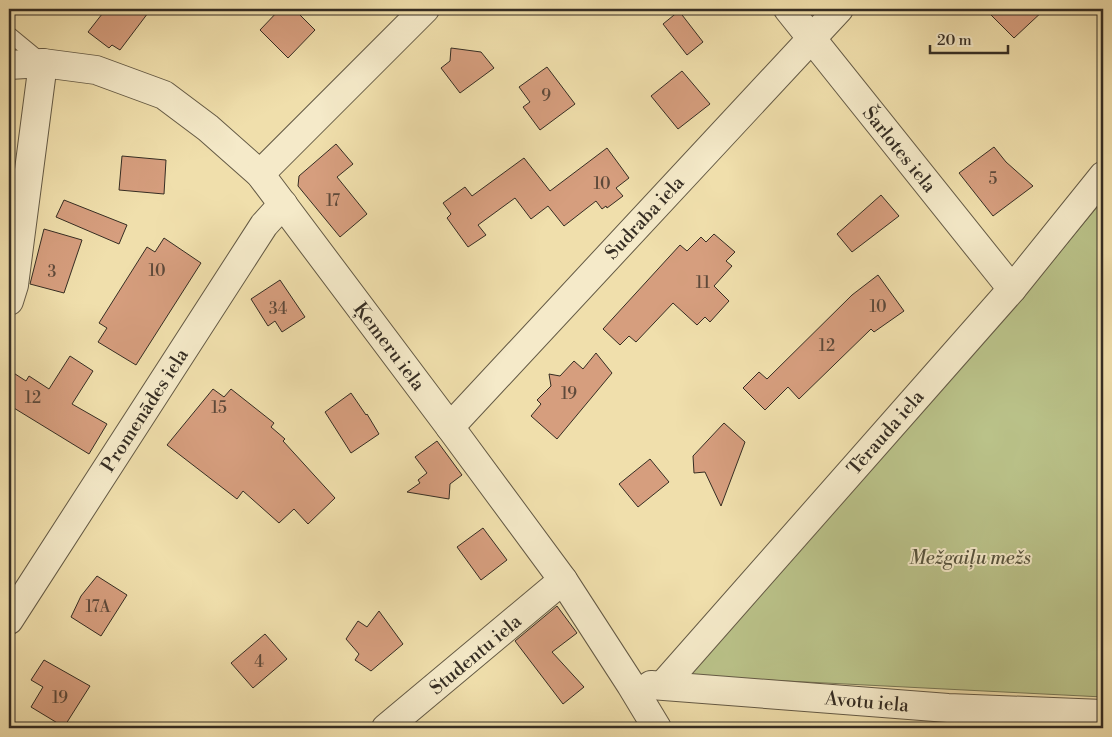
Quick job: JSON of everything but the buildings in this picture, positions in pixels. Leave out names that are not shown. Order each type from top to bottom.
[{"type":"street","points":[[260,174],[425,9]]},
{"type":"street","name":"Šarlotes iela","points":[[788,9],[1012,288]]},
{"type":"street","name":"Sudraba iela","points":[[450,427],[810,38],[840,9]]},
{"type":"street","points":[[9,301],[14,285],[43,63]]},
{"type":"street","name":"Ķemeru iela","points":[[9,65],[43,63],[96,70],[164,95],[208,128],[260,174],[563,580],[657,728]]},
{"type":"street","name":"Tērauda iela","points":[[663,685],[1012,288],[1103,176]]},
{"type":"street","name":"Promenādes iela","points":[[9,620],[264,225],[283,204]]},
{"type":"street","name":"Studentu iela","points":[[386,728],[563,580]]},
{"type":"street","name":"Avotu iela","points":[[631,685],[663,685],[948,708],[1103,714]]},
{"type":"lane","points":[[9,34],[43,63]]},
{"type":"green space","name":"Mežgaiļu mežs","points":[[1103,200],[1103,697],[687,676],[1028,291]]}]
